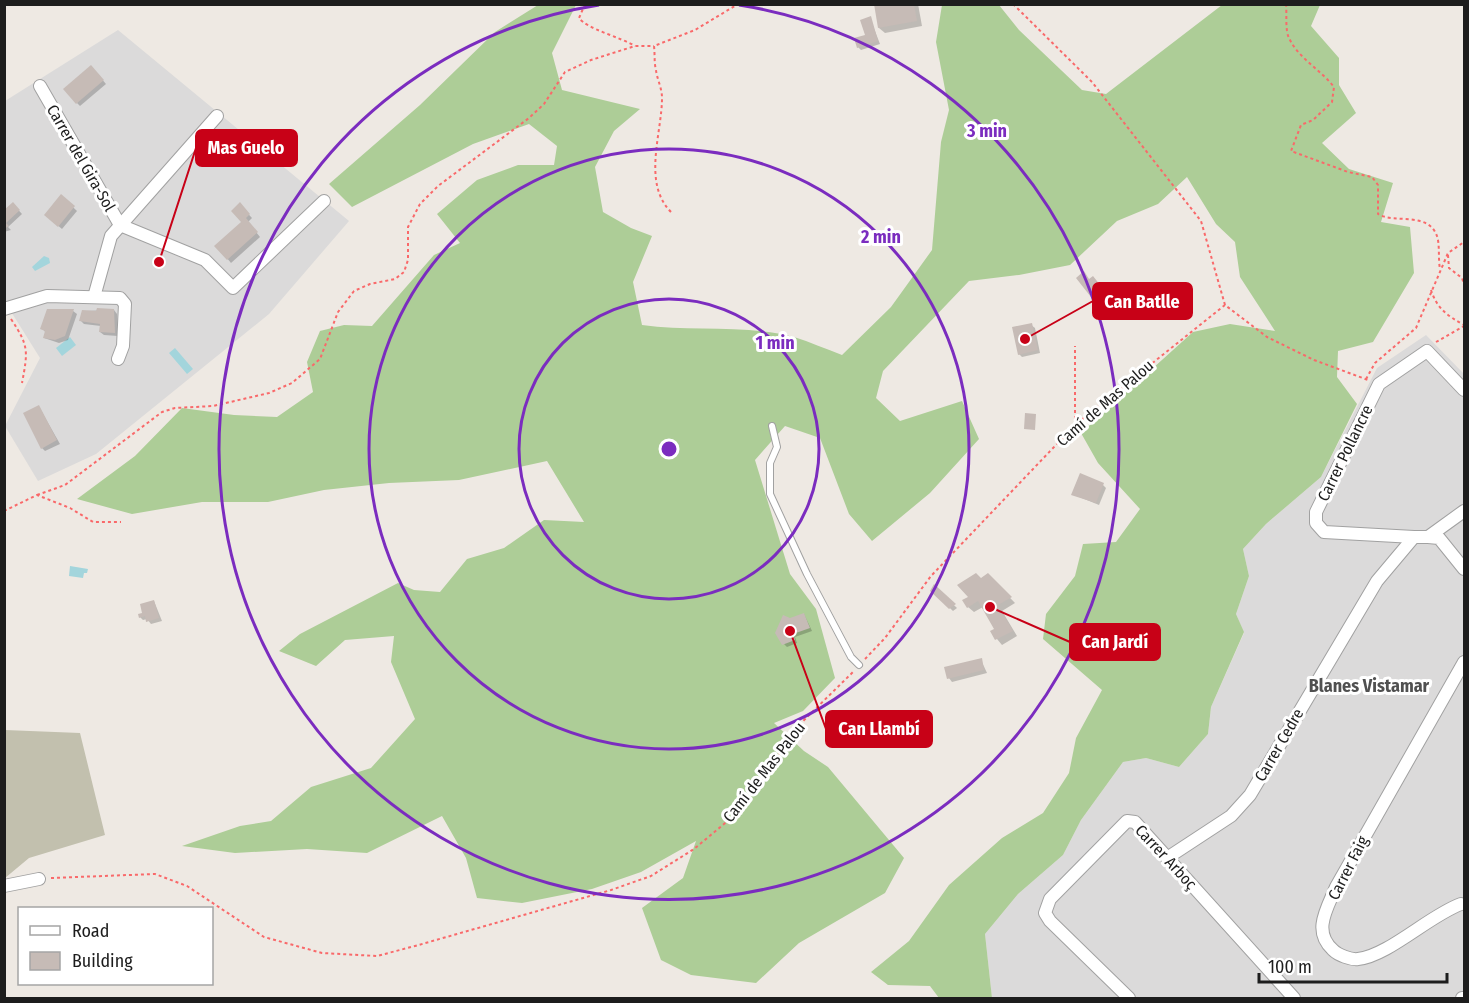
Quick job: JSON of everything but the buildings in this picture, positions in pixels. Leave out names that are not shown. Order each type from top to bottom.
[{"type":"street","name":"Carrer del Gira-Sol","points":[[40,86],[120,225],[205,260],[233,288],[324,201]]},
{"type":"street","points":[[94,297],[111,237],[217,116]]},
{"type":"street","points":[[4,309],[47,296],[120,298],[125,304],[123,346],[118,359]]},
{"type":"street","points":[[1430,353],[1464,390]]},
{"type":"street","name":"Carrer Pollancre","points":[[1414,537],[1324,532],[1316,524],[1316,512],[1379,384],[1430,353]]},
{"type":"street","points":[[1428,537],[1464,511]]},
{"type":"street","points":[[1414,537],[1439,538],[1464,569]]},
{"type":"street","name":"Carrer Cedre","points":[[1167,858],[1232,816],[1250,795],[1377,581],[1414,537]]},
{"type":"street","name":"Carrer Faig","points":[[1463,901],[1384,949],[1358,960],[1337,954],[1324,943],[1320,926],[1341,877],[1464,662]]},
{"type":"street","name":"Carrer Arboç","points":[[1129,999],[1050,921],[1045,913],[1050,899],[1127,821],[1135,822],[1294,999]]},
{"type":"street","points":[[4,885],[39,879]]},
{"type":"lane","points":[[772,426],[777,447],[770,463],[770,494],[807,574],[851,657],[859,665]]},
{"type":"path","points":[[585,4],[579,18],[584,24],[619,36],[635,46]]},
{"type":"path","points":[[4,511],[65,485],[162,412],[175,408],[213,406],[269,393],[292,383],[320,360],[338,312],[354,291],[370,284],[395,279],[404,272],[408,260],[408,227],[420,204],[438,186],[529,118],[544,104],[566,72],[591,60],[635,46],[654,46],[695,30],[738,4]]},
{"type":"path","points":[[1013,4],[1092,82],[1201,221],[1226,305],[1267,337],[1314,360],[1379,384]]},
{"type":"path","points":[[1286,4],[1288,37],[1305,59],[1322,72],[1334,87],[1332,102],[1312,120],[1301,125],[1291,151],[1372,177],[1378,185],[1378,214],[1388,220],[1413,219],[1427,224],[1437,235],[1440,269]]},
{"type":"path","points":[[654,46],[655,69],[662,95],[655,159],[659,190],[665,205],[671,212]]},
{"type":"path","points":[[1366,379],[1375,363],[1416,328],[1448,253],[1464,242]]},
{"type":"path","points":[[1448,253],[1449,267],[1462,278],[1464,284]]},
{"type":"path","points":[[1430,353],[1439,339],[1464,326],[1447,315],[1435,303],[1431,289]]},
{"type":"path","name":"Camí de Mas Palou","points":[[39,879],[98,874],[155,874],[187,886],[264,937],[322,953],[376,956],[611,890],[651,876],[694,849],[730,819],[766,774],[796,728],[885,638],[932,576],[1075,425],[1226,305]]},
{"type":"path","points":[[4,309],[25,340],[28,351],[22,382]]},
{"type":"path","points":[[1075,346],[1075,425]]},
{"type":"path","points":[[37,495],[70,508],[93,522],[121,522]]},
{"type":"shaded area","points":[[118,30],[349,221],[269,314],[96,454],[38,481],[5,426],[40,358],[5,302],[5,101]]},
{"type":"shaded area","points":[[1426,335],[1464,374],[1464,998],[992,998],[985,934],[1018,894],[1063,855],[1081,820],[1123,762],[1146,758],[1179,767],[1208,734],[1211,707],[1244,633],[1236,614],[1249,576],[1243,549],[1266,524],[1321,477],[1377,368]]},
{"type":"shaded area","points":[[5,730],[80,733],[105,835],[29,858],[5,878]]},
{"type":"green space","points":[[538,5],[576,5],[552,53],[562,90],[640,109],[614,131],[595,167],[603,212],[631,228],[652,236],[633,282],[642,325],[775,333],[794,337],[842,355],[891,307],[932,250],[941,142],[949,110],[936,42],[942,5],[999,5],[1019,30],[1082,90],[1106,94],[1222,5],[1320,5],[1311,26],[1339,58],[1339,85],[1356,113],[1322,143],[1349,169],[1393,183],[1381,222],[1410,227],[1414,273],[1373,342],[1338,351],[1337,377],[1357,404],[1321,477],[1266,524],[1243,549],[1249,576],[1236,614],[1244,632],[1211,707],[1208,734],[1179,767],[1146,758],[1123,762],[1081,820],[1063,855],[1018,894],[985,934],[992,998],[939,998],[930,986],[888,985],[871,972],[909,941],[949,885],[1002,838],[1043,813],[1069,773],[1076,738],[1102,690],[1043,639],[1046,614],[1075,576],[1083,544],[1116,542],[1140,509],[1098,463],[1081,433],[1193,332],[1230,324],[1275,331],[1240,277],[1235,242],[1216,224],[1187,177],[1158,204],[1117,221],[1070,265],[1019,275],[969,281],[883,371],[876,398],[900,421],[962,401],[979,439],[930,493],[872,541],[849,514],[820,438],[785,426],[755,460],[790,574],[816,609],[835,678],[803,711],[774,723],[804,751],[828,767],[904,858],[885,893],[799,943],[756,983],[691,975],[661,960],[642,908],[683,878],[696,841],[641,872],[592,889],[522,903],[477,898],[466,858],[442,816],[367,853],[307,849],[235,853],[182,846],[240,826],[271,821],[311,787],[371,768],[415,719],[391,662],[394,636],[345,640],[316,666],[279,651],[300,634],[398,583],[414,590],[440,592],[467,559],[504,548],[544,520],[584,522],[547,461],[459,480],[389,483],[324,490],[268,502],[202,502],[132,514],[77,499],[135,456],[182,408],[234,415],[277,417],[313,392],[307,362],[320,331],[344,325],[372,326],[434,255],[460,243],[437,214],[477,180],[518,165],[554,165],[557,146],[529,124],[473,144],[352,207],[329,184],[420,105],[495,32]]},
{"type":"water","points":[[44,256],[49,258],[50,263],[35,271],[32,267]]},
{"type":"water","points":[[70,337],[76,345],[62,356],[56,348]]},
{"type":"water","points":[[175,348],[193,369],[187,374],[169,353]]},
{"type":"water","points":[[70,566],[88,569],[87,573],[84,573],[83,578],[69,576]]},
{"type":"place","name":"Mas Guelo","points":[[159,262]]},
{"type":"place","name":"Can Batlle","points":[[1025,339]]},
{"type":"place","name":"Can Jardí","points":[[990,607]]},
{"type":"place","name":"Can Llambí","points":[[790,631]]},
{"type":"district","name":"Blanes Vistamar","points":[[1369,686]]}]
